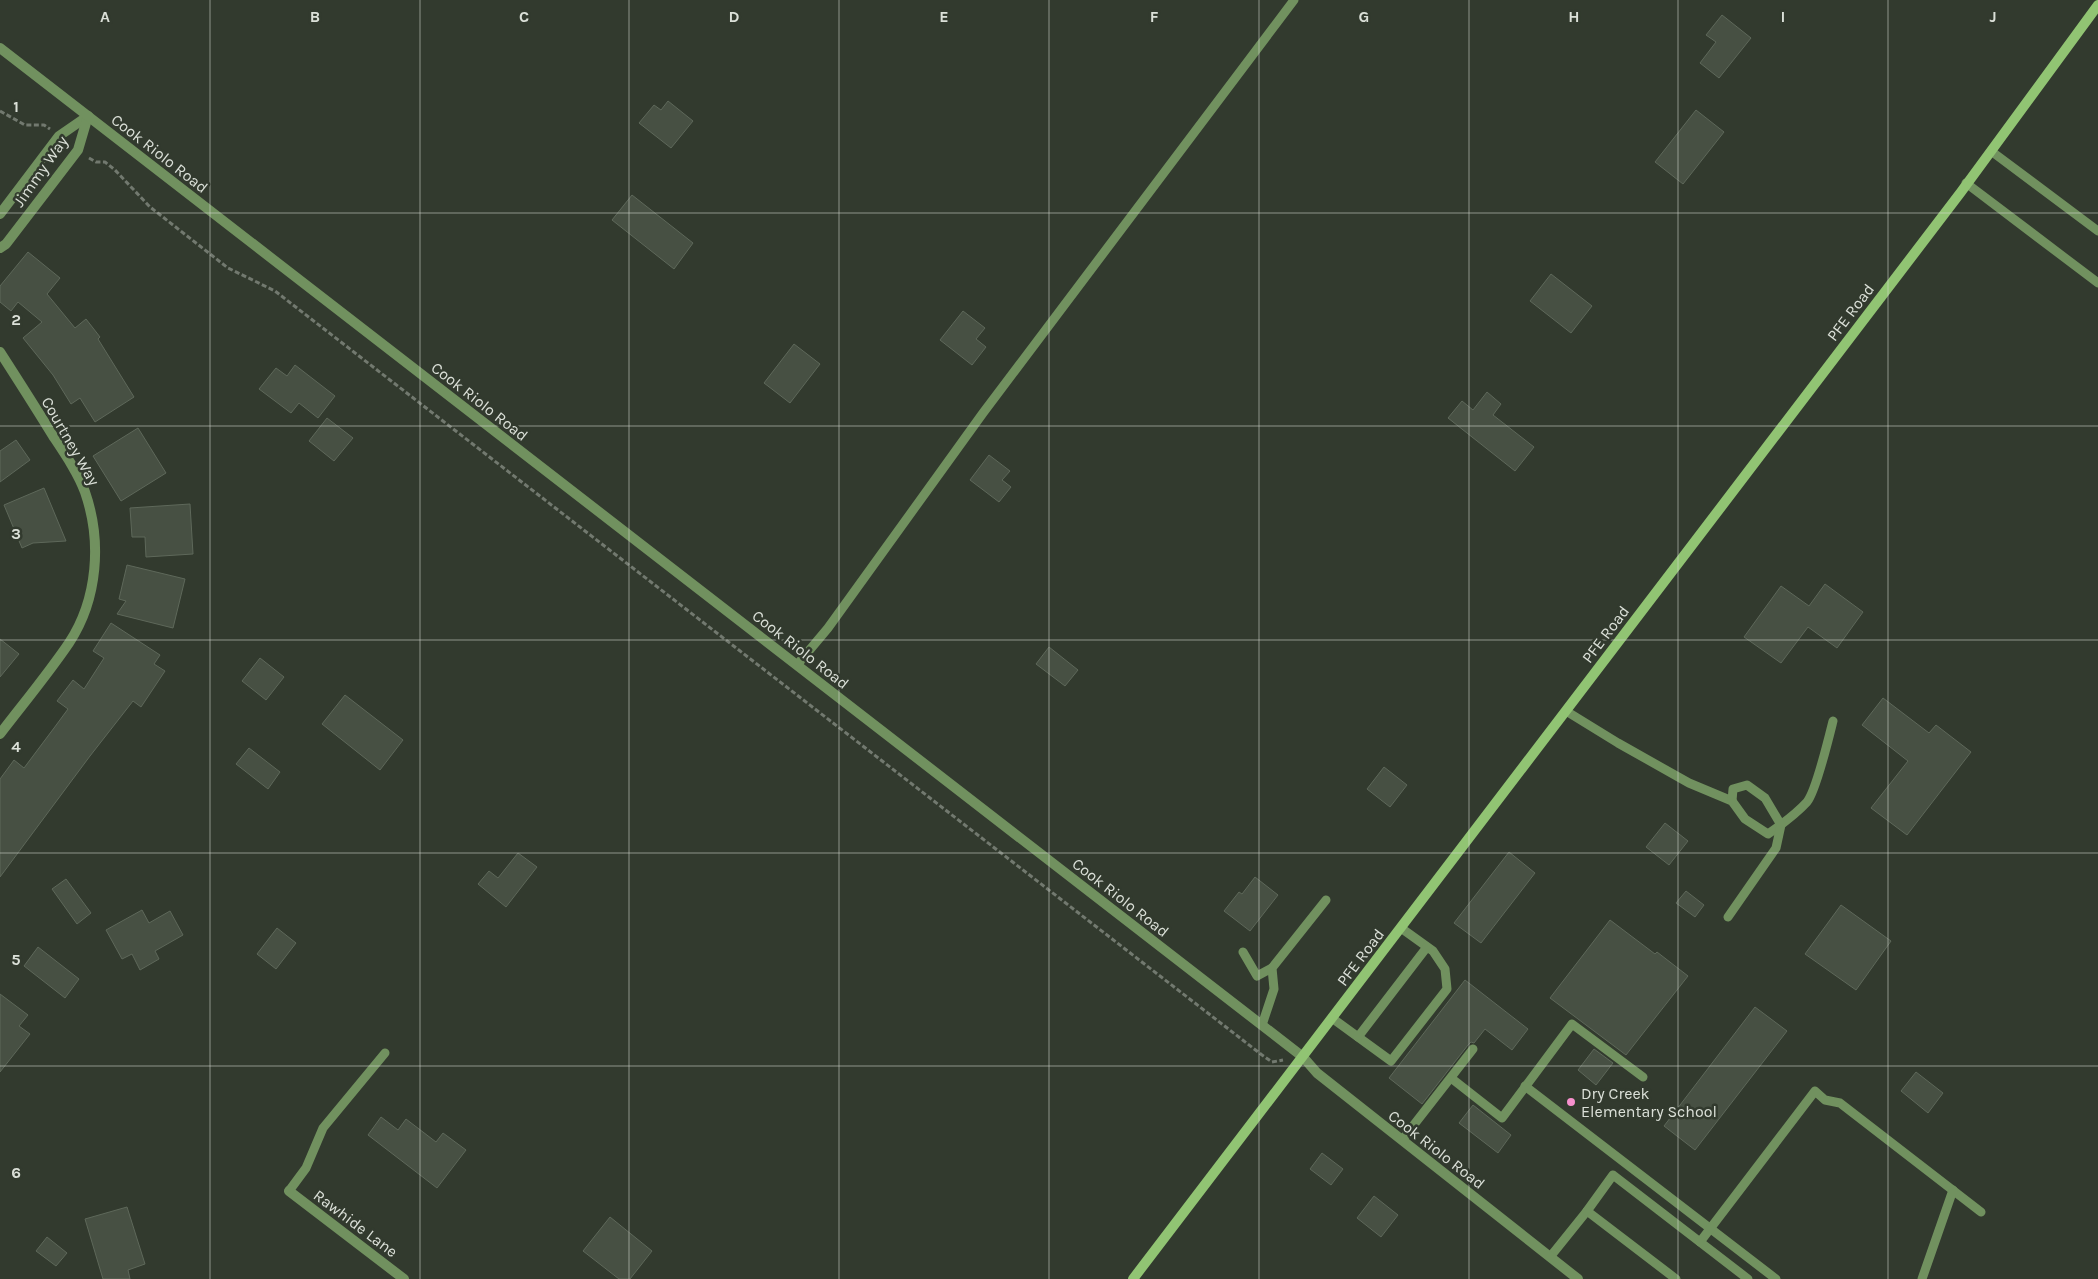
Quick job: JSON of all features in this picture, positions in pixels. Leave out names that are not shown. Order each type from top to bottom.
[{"type":"main road","name":"PFE Road","points":[[1133,1279],[1966,183],[2098,5]]},
{"type":"street","name":"Cook Riolo Road","points":[[0,48],[1262,1025],[1303,1057],[1317,1073],[1578,1279]]},
{"type":"street","name":"Jimmy Way","points":[[0,214],[59,136],[88,116]]},
{"type":"street","name":"Jimmy Way","points":[[0,248],[6,244],[78,150],[88,116]]},
{"type":"street","name":"Courtney Way","points":[[0,352],[66,456],[84,490],[92,516],[96,540],[95,570],[82,620],[70,642],[0,734]]},
{"type":"street","name":"Rawhide Lane","points":[[289,1191],[404,1279]]},
{"type":"lane","points":[[797,665],[828,628],[983,413],[1294,0]]},
{"type":"lane","points":[[1990,151],[2098,230]]},
{"type":"lane","points":[[1966,183],[2098,283]]},
{"type":"lane","points":[[1566,711],[1689,783],[1732,801],[1745,820],[1768,834],[1781,825],[1808,800],[1825,753],[1833,721]]},
{"type":"lane","points":[[1728,917],[1776,848],[1781,825],[1764,798],[1746,785],[1733,789],[1732,801]]},
{"type":"lane","points":[[1243,952],[1257,976],[1272,968],[1326,900]]},
{"type":"lane","points":[[1332,1018],[1391,1061],[1447,989],[1445,969],[1432,951],[1401,928]]},
{"type":"lane","points":[[1358,1037],[1426,947]]},
{"type":"lane","points":[[1262,1025],[1274,989],[1272,968]]},
{"type":"lane","points":[[1451,1078],[1502,1118],[1572,1024],[1644,1077]]},
{"type":"lane","points":[[1402,1140],[1474,1049]]},
{"type":"lane","points":[[289,1191],[306,1168],[323,1128],[385,1053]]},
{"type":"lane","points":[[1525,1086],[1776,1279]]},
{"type":"lane","points":[[1700,1242],[1814,1091],[1825,1100],[1840,1103],[1981,1212]]},
{"type":"lane","points":[[1550,1258],[1613,1175],[1748,1279]]},
{"type":"lane","points":[[1922,1279],[1953,1190]]},
{"type":"lane","points":[[1587,1211],[1676,1279]]},
{"type":"path","points":[[0,112],[25,125],[44,125],[59,136]]},
{"type":"path","points":[[78,150],[96,162],[105,162],[150,207],[228,268],[275,291],[1262,1055],[1272,1062],[1303,1057]]},
{"type":"building","points":[[1722,15],[1751,38],[1719,78],[1700,63],[1716,42],[1706,35]]},
{"type":"building","points":[[668,101],[693,121],[671,148],[639,123],[654,105],[661,110]]},
{"type":"building","points":[[1696,110],[1724,132],[1683,184],[1655,162]]},
{"type":"building","points":[[632,195],[693,243],[674,269],[612,220]]},
{"type":"building","points":[[28,252],[60,278],[47,294],[75,328],[86,319],[100,337],[98,339],[134,397],[95,422],[80,398],[71,404],[53,375],[23,338],[42,322],[18,302],[11,311],[0,302],[0,286]]},
{"type":"building","points":[[1551,274],[1592,306],[1571,333],[1530,301]]},
{"type":"building","points":[[963,311],[985,328],[976,339],[986,347],[972,365],[940,340]]},
{"type":"building","points":[[794,344],[820,364],[790,403],[764,383]]},
{"type":"building","points":[[295,365],[335,396],[318,418],[299,403],[291,413],[259,389],[276,368],[287,376]]},
{"type":"building","points":[[1487,392],[1501,404],[1493,415],[1534,447],[1515,471],[1448,418],[1462,401],[1473,410]]},
{"type":"building","points":[[327,418],[353,438],[334,461],[309,441]]},
{"type":"building","points":[[138,428],[166,473],[121,501],[93,456]]},
{"type":"building","points":[[16,440],[30,460],[0,482],[0,451]]},
{"type":"building","points":[[989,455],[1010,471],[1002,480],[1011,487],[999,502],[970,480]]},
{"type":"building","points":[[44,488],[66,541],[33,543],[22,548],[4,505]]},
{"type":"building","points":[[190,504],[193,554],[146,557],[145,537],[132,537],[130,508]]},
{"type":"building","points":[[127,565],[185,579],[173,628],[117,614],[126,601],[119,599]]},
{"type":"building","points":[[1825,584],[1863,612],[1837,648],[1808,627],[1781,663],[1744,637],[1781,586],[1809,606]]},
{"type":"building","points":[[111,623],[160,655],[154,664],[165,671],[141,707],[133,701],[0,877],[0,779],[14,760],[24,768],[54,728],[68,709],[57,701],[73,680],[84,689],[104,658],[93,651]]},
{"type":"building","points":[[0,639],[19,654],[0,677]]},
{"type":"building","points":[[1049,647],[1078,670],[1065,686],[1036,664]]},
{"type":"building","points":[[260,658],[284,677],[266,700],[242,681]]},
{"type":"building","points":[[345,695],[403,740],[380,770],[322,724]]},
{"type":"building","points":[[1883,698],[1929,733],[1936,725],[1971,752],[1907,835],[1871,808],[1908,761],[1862,725]]},
{"type":"building","points":[[249,748],[280,772],[268,789],[236,764]]},
{"type":"building","points":[[1384,767],[1407,785],[1390,807],[1367,789]]},
{"type":"building","points":[[1665,823],[1688,841],[1669,865],[1646,847]]},
{"type":"building","points":[[1509,852],[1535,873],[1481,943],[1454,923]]},
{"type":"building","points":[[518,853],[537,867],[506,907],[478,884],[489,871],[498,878]]},
{"type":"building","points":[[1255,877],[1278,895],[1250,931],[1224,911],[1239,892],[1242,894]]},
{"type":"building","points":[[66,879],[91,913],[77,924],[52,889]]},
{"type":"building","points":[[1686,891],[1704,905],[1695,917],[1676,903]]},
{"type":"building","points":[[1841,905],[1891,941],[1856,990],[1805,954]]},
{"type":"building","points":[[142,910],[149,923],[170,911],[183,935],[155,951],[159,959],[140,970],[132,954],[122,959],[106,930]]},
{"type":"building","points":[[1610,920],[1688,976],[1626,1055],[1550,998]]},
{"type":"building","points":[[277,928],[296,943],[276,969],[257,954]]},
{"type":"building","points":[[38,947],[79,979],[65,998],[24,966]]},
{"type":"building","points":[[1465,980],[1528,1029],[1512,1050],[1485,1029],[1474,1043],[1471,1042],[1468,1045],[1422,1104],[1389,1078]]},
{"type":"building","points":[[0,994],[28,1015],[19,1026],[30,1034],[0,1072]]},
{"type":"building","points":[[1755,1007],[1787,1031],[1695,1150],[1664,1126]]},
{"type":"building","points":[[1594,1049],[1613,1063],[1596,1085],[1578,1070]]},
{"type":"building","points":[[1916,1072],[1943,1093],[1928,1113],[1901,1091]]},
{"type":"building","points":[[1473,1105],[1511,1135],[1498,1153],[1459,1123]]},
{"type":"building","points":[[381,1117],[398,1130],[406,1119],[436,1142],[443,1133],[466,1150],[437,1188],[368,1135]]},
{"type":"building","points":[[1322,1153],[1343,1169],[1331,1185],[1310,1169]]},
{"type":"building","points":[[1374,1196],[1398,1215],[1381,1237],[1357,1218]]},
{"type":"building","points":[[127,1207],[145,1264],[128,1270],[130,1279],[103,1279],[85,1219]]},
{"type":"building","points":[[610,1217],[652,1251],[630,1279],[619,1279],[583,1251]]},
{"type":"building","points":[[47,1237],[67,1253],[56,1266],[36,1251]]},
{"type":"place","name":"Dry Creek Elementary School","points":[[1571,1102]]}]
